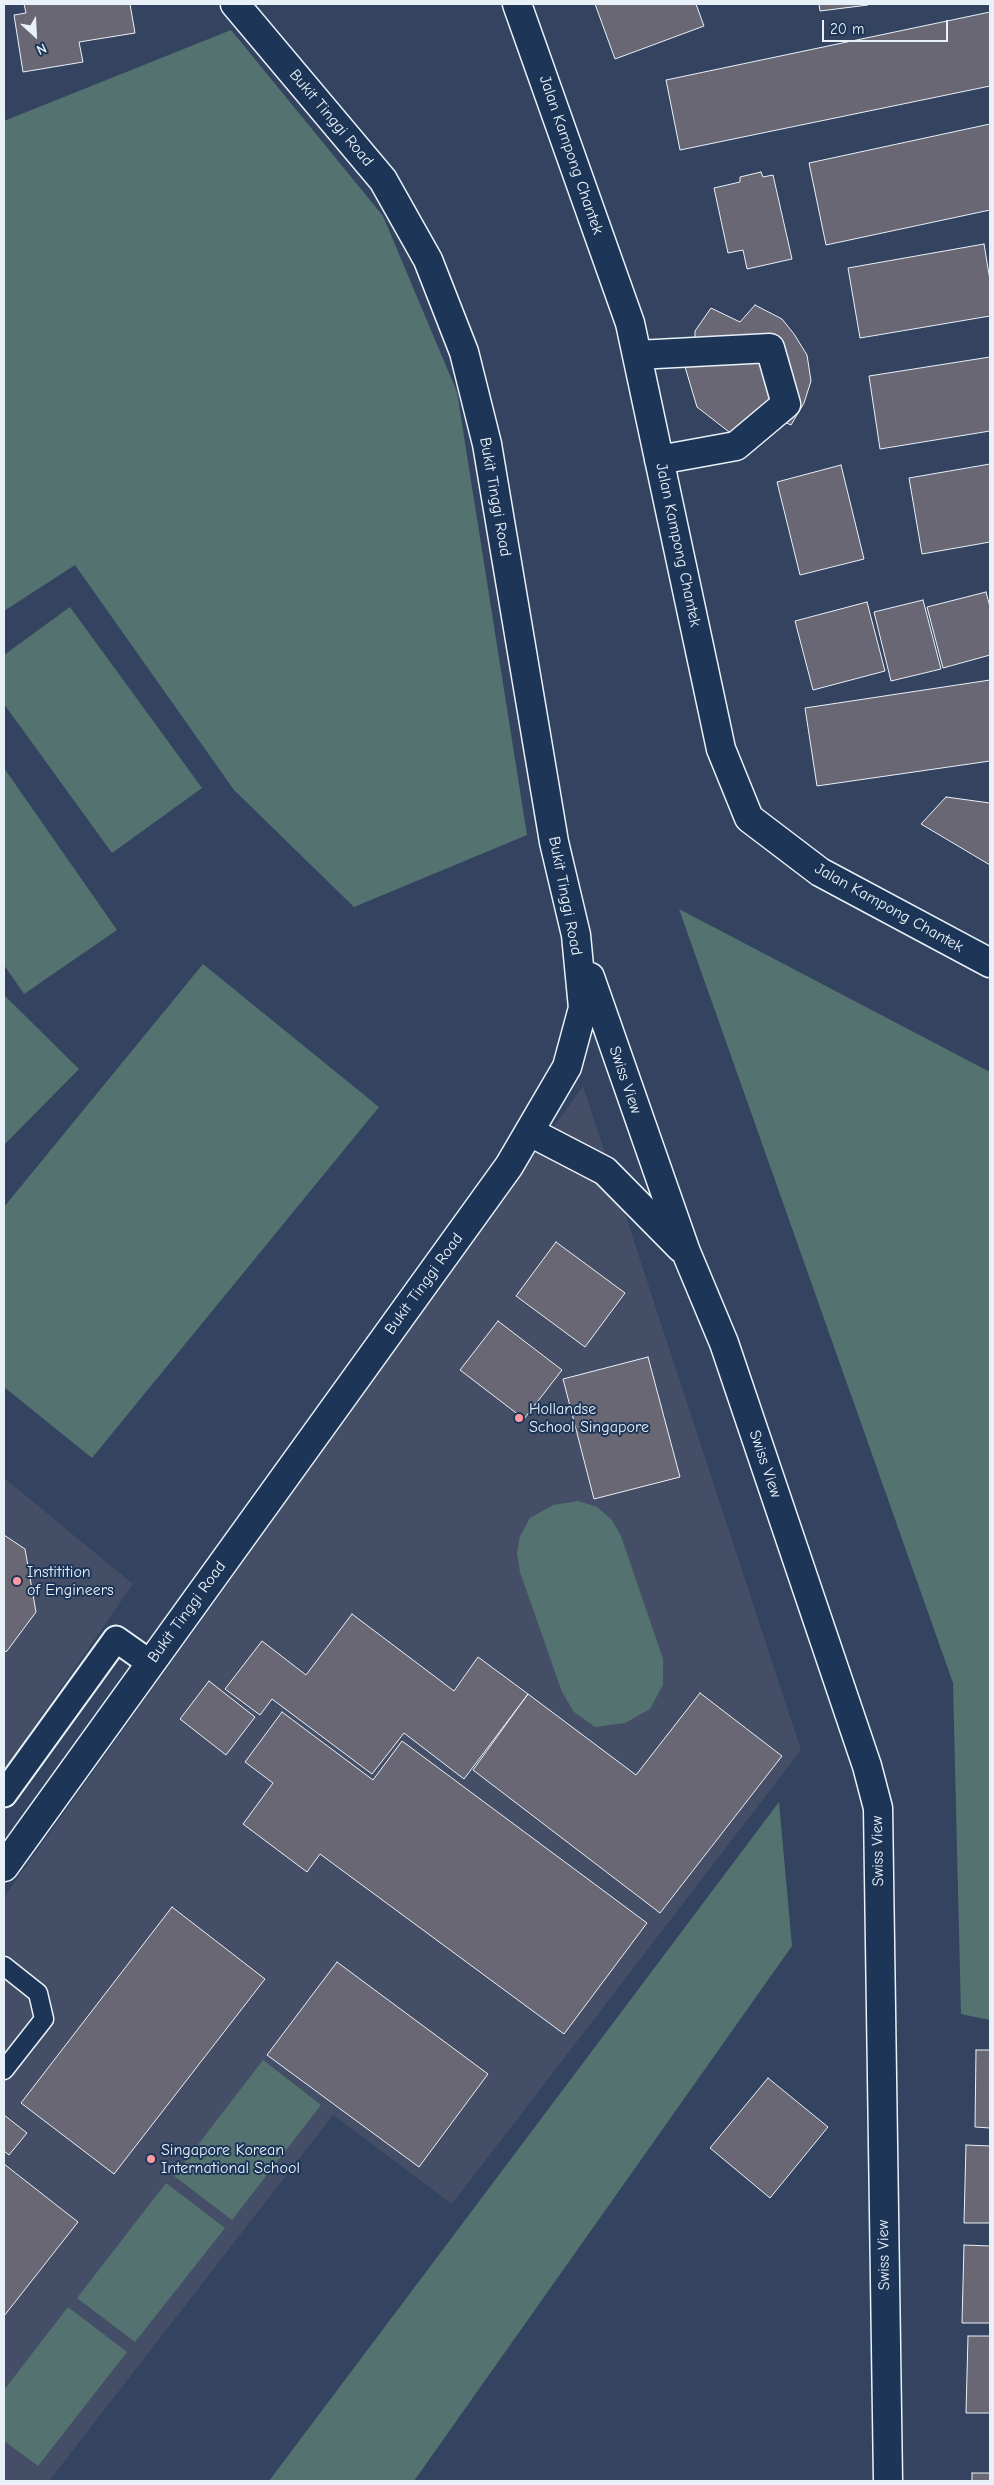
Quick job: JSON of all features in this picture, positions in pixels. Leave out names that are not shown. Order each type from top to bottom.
[{"type":"street","name":"Bukit Tinggi Road","points":[[4,1867],[509,1166],[567,1067],[583,1008],[576,935],[554,842],[487,444],[464,352],[428,260],[382,180],[235,4]]},
{"type":"street","name":"Jalan Kampong Chantek","points":[[518,4],[630,322],[721,748],[749,818],[820,872],[990,963]]},
{"type":"street","points":[[637,355],[770,348],[786,404],[736,446],[660,460]]},
{"type":"street","name":"Swiss View","points":[[576,935],[686,1252],[727,1352],[867,1766],[878,1808],[888,2481]]},
{"type":"street","name":"Swiss View","points":[[530,1132],[605,1171],[686,1252]]},
{"type":"street","points":[[4,1794],[116,1639],[150,1663]]},
{"type":"lane","points":[[4,1966],[38,1993],[44,2019],[4,2070]]},
{"type":"shaded area","name":"Hollandse School Singapore","points":[[583,1086],[801,1750],[452,2204],[333,2115],[49,2481],[4,2481],[4,1897]]},
{"type":"shaded area","points":[[4,1478],[133,1584],[4,1770]]},
{"type":"green space","points":[[231,30],[383,216],[457,392],[527,835],[354,907],[234,790],[75,565],[4,611],[4,121]]},
{"type":"green space","points":[[70,607],[202,788],[112,853],[4,704],[4,655]]},
{"type":"green space","points":[[4,768],[117,930],[24,994],[4,965]]},
{"type":"green space","points":[[679,909],[990,1072],[990,2020],[961,2014],[953,1683]]},
{"type":"green space","points":[[203,964],[379,1107],[92,1458],[4,1387],[4,1207]]},
{"type":"green space","points":[[4,995],[79,1069],[4,1145]]},
{"type":"green space","points":[[578,1501],[597,1507],[612,1520],[621,1536],[663,1659],[663,1685],[650,1709],[625,1723],[595,1727],[574,1712],[562,1692],[520,1572],[517,1553],[520,1536],[530,1518],[553,1505]]},
{"type":"green space","points":[[779,1802],[792,1946],[414,2481],[269,2481]]},
{"type":"green space","points":[[263,2060],[321,2105],[232,2220],[174,2176]]},
{"type":"green space","points":[[166,2183],[225,2228],[135,2342],[77,2298]]},
{"type":"green space","points":[[68,2307],[127,2352],[38,2466],[4,2441],[4,2390]]},
{"type":"building","points":[[24,4],[130,4],[135,33],[79,42],[83,62],[23,72],[14,15],[26,13]]},
{"type":"building","points":[[595,4],[696,4],[704,26],[615,59]]},
{"type":"building","points":[[819,4],[868,4],[868,5],[820,11]]},
{"type":"building","points":[[990,12],[990,86],[680,150],[666,80]]},
{"type":"building","points":[[990,124],[990,210],[826,245],[809,163]]},
{"type":"building","points":[[761,172],[763,177],[773,175],[792,259],[747,269],[743,250],[728,253],[714,188],[740,182],[740,177]]},
{"type":"building","points":[[984,244],[990,280],[990,316],[860,338],[848,268]]},
{"type":"building","points":[[755,305],[782,319],[794,334],[807,355],[811,381],[804,403],[791,425],[771,416],[733,435],[697,407],[680,350],[695,342],[695,331],[711,308],[740,322]]},
{"type":"building","points":[[990,357],[990,431],[880,449],[869,376]]},
{"type":"building","points":[[990,464],[990,542],[922,554],[909,478]]},
{"type":"building","points":[[841,465],[864,559],[800,575],[777,482]]},
{"type":"building","points":[[986,592],[990,607],[990,655],[943,668],[927,607]]},
{"type":"building","points":[[923,600],[941,669],[891,681],[874,612]]},
{"type":"building","points":[[867,602],[885,671],[813,690],[795,621]]},
{"type":"building","points":[[990,680],[990,761],[817,786],[805,708]]},
{"type":"building","points":[[946,797],[990,803],[990,865],[921,824]]},
{"type":"building","points":[[556,1242],[625,1293],[585,1347],[516,1296]]},
{"type":"building","points":[[498,1321],[562,1370],[524,1419],[460,1370]]},
{"type":"building","points":[[648,1357],[680,1477],[594,1499],[563,1379]]},
{"type":"building","name":"Institition of Engineers","points":[[4,1535],[25,1549],[36,1612],[7,1651],[4,1652]]},
{"type":"building","points":[[352,1614],[454,1691],[478,1657],[528,1694],[464,1779],[404,1733],[372,1774],[272,1699],[260,1715],[225,1689],[262,1641],[306,1675]]},
{"type":"building","points":[[209,1681],[255,1717],[226,1755],[180,1719]]},
{"type":"building","points":[[700,1693],[782,1756],[660,1913],[473,1770],[528,1694],[636,1775]]},
{"type":"building","points":[[282,1712],[373,1780],[402,1741],[647,1923],[564,2034],[320,1854],[307,1872],[243,1824],[273,1783],[245,1762]]},
{"type":"building","points":[[172,1907],[265,1979],[114,2174],[21,2103]]},
{"type":"building","points":[[337,1962],[488,2074],[419,2167],[267,2055]]},
{"type":"building","points":[[976,2050],[990,2050],[990,2128],[975,2127]]},
{"type":"building","points":[[768,2078],[828,2127],[770,2198],[710,2148]]},
{"type":"building","points":[[4,2115],[27,2133],[9,2155],[4,2151]]},
{"type":"building","points":[[966,2145],[990,2146],[990,2223],[964,2223]]},
{"type":"building","points":[[4,2164],[78,2222],[4,2316]]},
{"type":"building","points":[[964,2245],[990,2246],[990,2323],[962,2323]]},
{"type":"building","points":[[968,2336],[990,2336],[990,2413],[966,2413]]},
{"type":"building","points":[[972,2473],[990,2473],[990,2481],[972,2481]]},
{"type":"place","name":"Hollandse School Singapore","points":[[519,1418]]},
{"type":"place","name":"Institition of Engineers","points":[[17,1581]]},
{"type":"place","name":"Singapore Korean International School","points":[[151,2159]]}]
